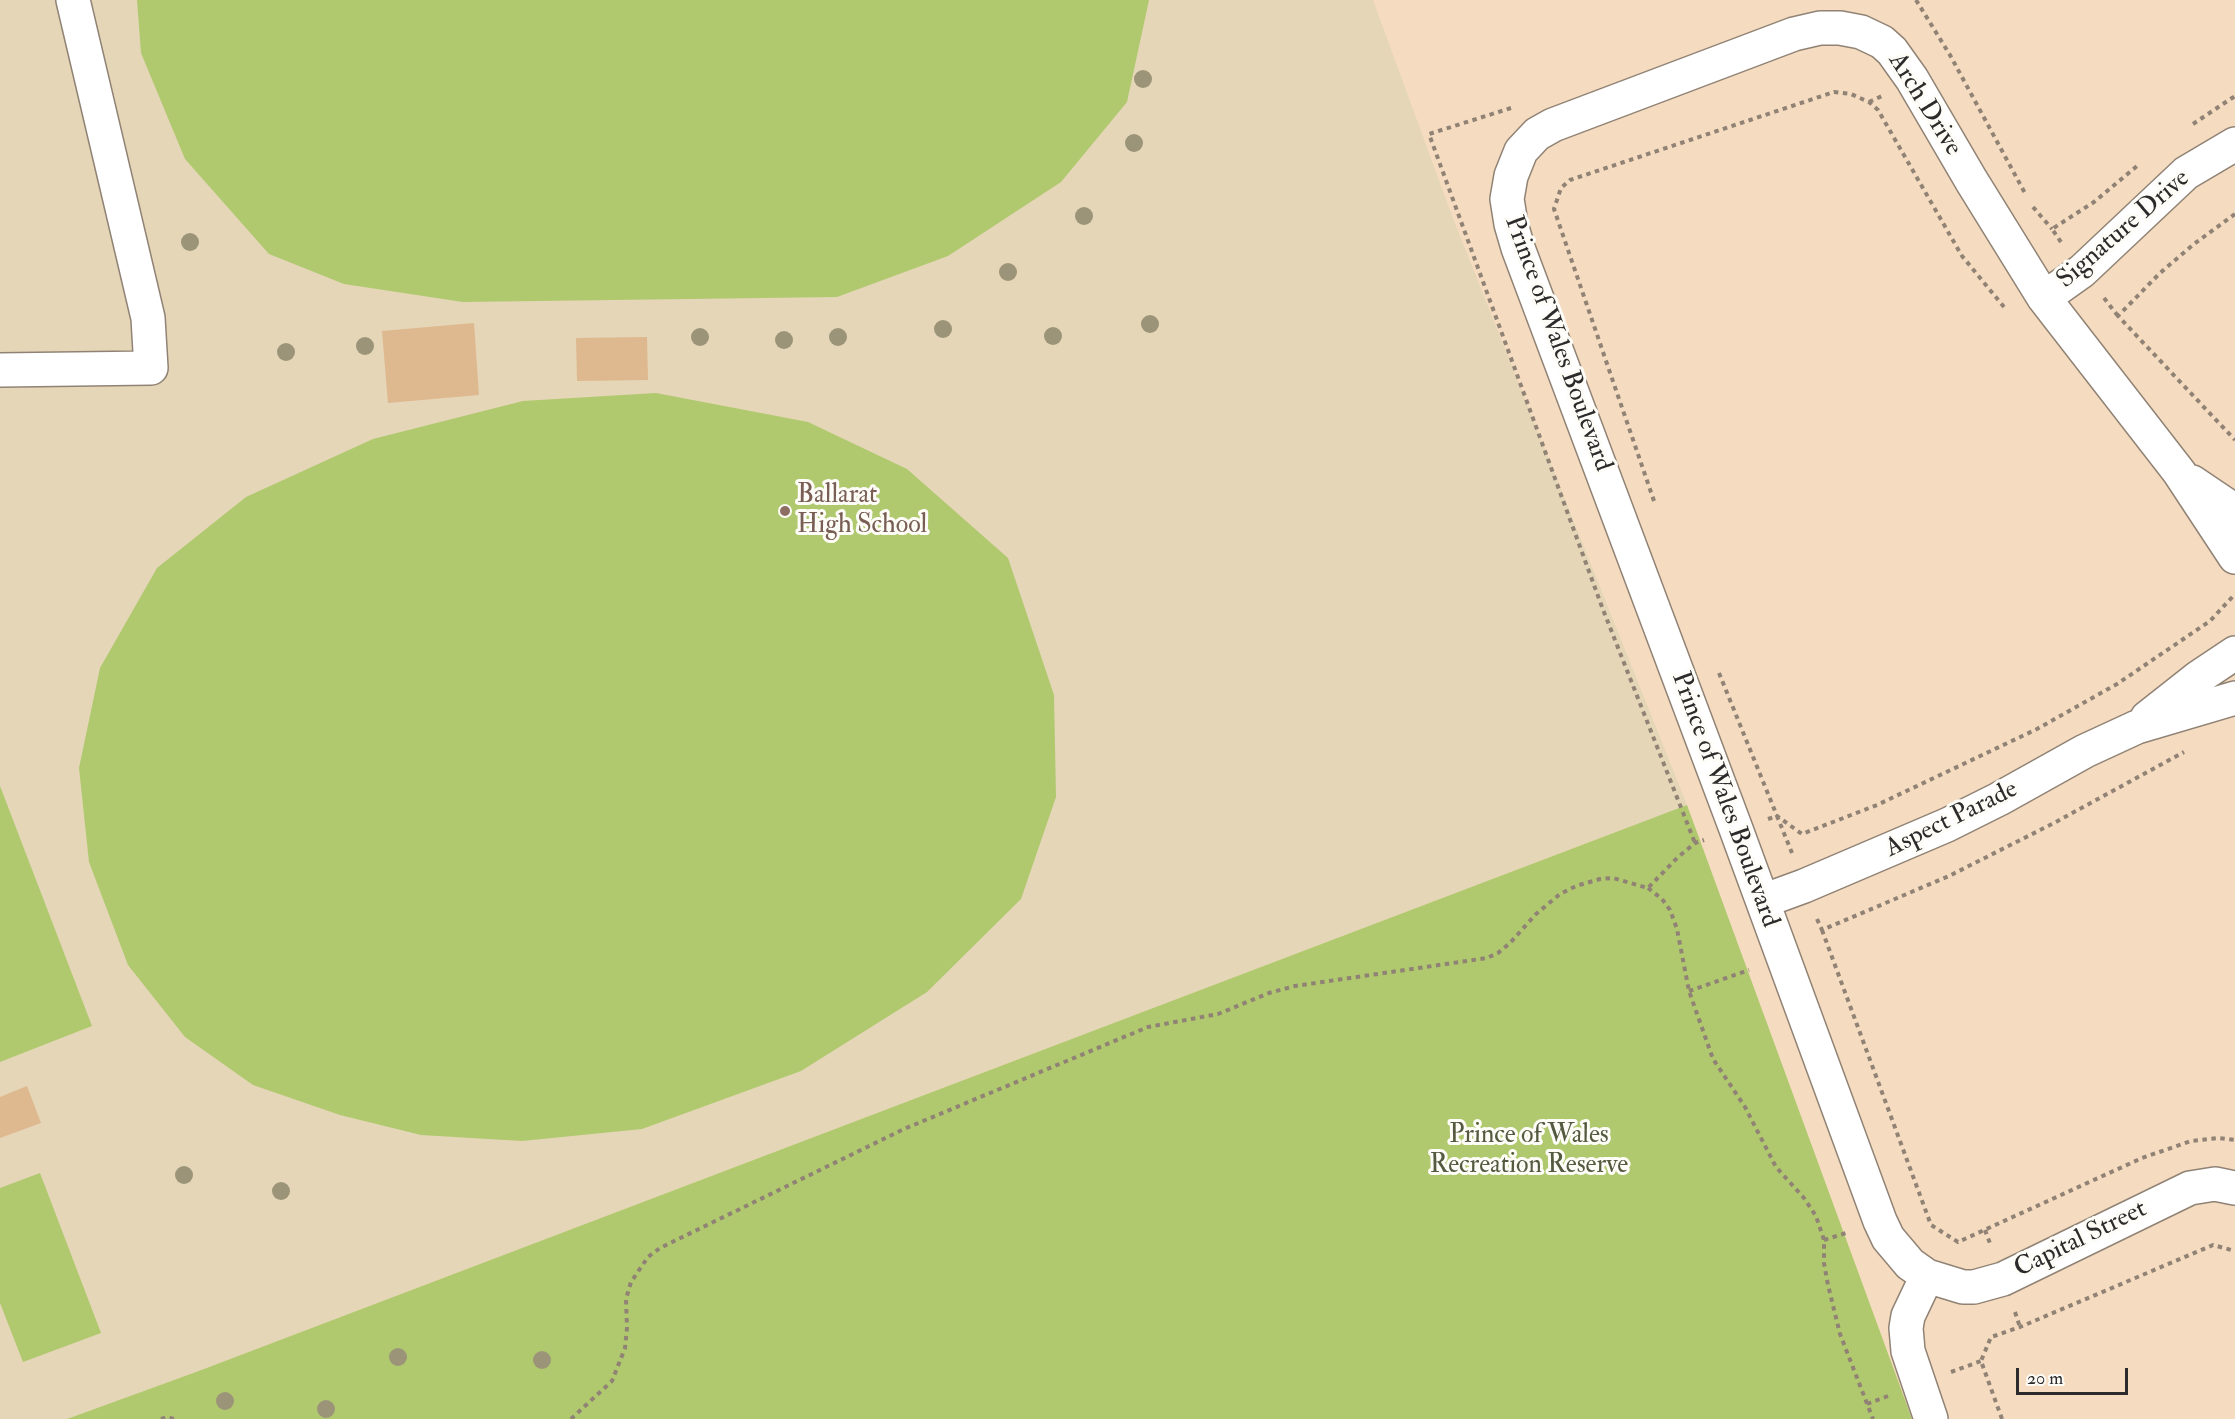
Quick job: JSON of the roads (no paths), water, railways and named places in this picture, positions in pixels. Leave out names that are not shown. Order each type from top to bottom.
[{"type":"street","points":[[0,370],[152,369],[148,318],[73,0]]},
{"type":"street","name":"Arch Drive","points":[[1514,166],[1529,140],[1564,120],[1794,34],[1820,28],[1840,28],[1861,32],[1888,46],[1912,79],[2044,298],[2179,472],[2235,557]]},
{"type":"street","name":"Signature Drive","points":[[2044,298],[2082,272],[2186,173],[2235,144]]},
{"type":"street","name":"Prince of Wales Boulevard","points":[[1514,166],[1507,199],[1518,248],[1763,901],[1880,1221],[1894,1245],[1910,1264],[1927,1276]]},
{"type":"street","name":"Arch Drive","points":[[2179,472],[2235,512]]},
{"type":"street","name":"Aspect Parade","points":[[2137,727],[2199,677],[2235,653]]},
{"type":"street","name":"Aspect Parade","points":[[1763,901],[1826,877],[1947,825],[2085,751],[2137,727],[2235,698]]},
{"type":"street","name":"Capital Street","points":[[1927,1276],[1963,1287],[1986,1284],[2003,1279],[2190,1188],[2215,1184],[2235,1188]]},
{"type":"street","points":[[1927,1276],[1908,1316],[1906,1328],[1908,1351],[1931,1419]]},
{"type":"place","name":"Ballarat High School","points":[[785,511]]},
{"type":"park label","name":"Prince of Wales Recreation Reserve","points":[[1529,1151]]}]
